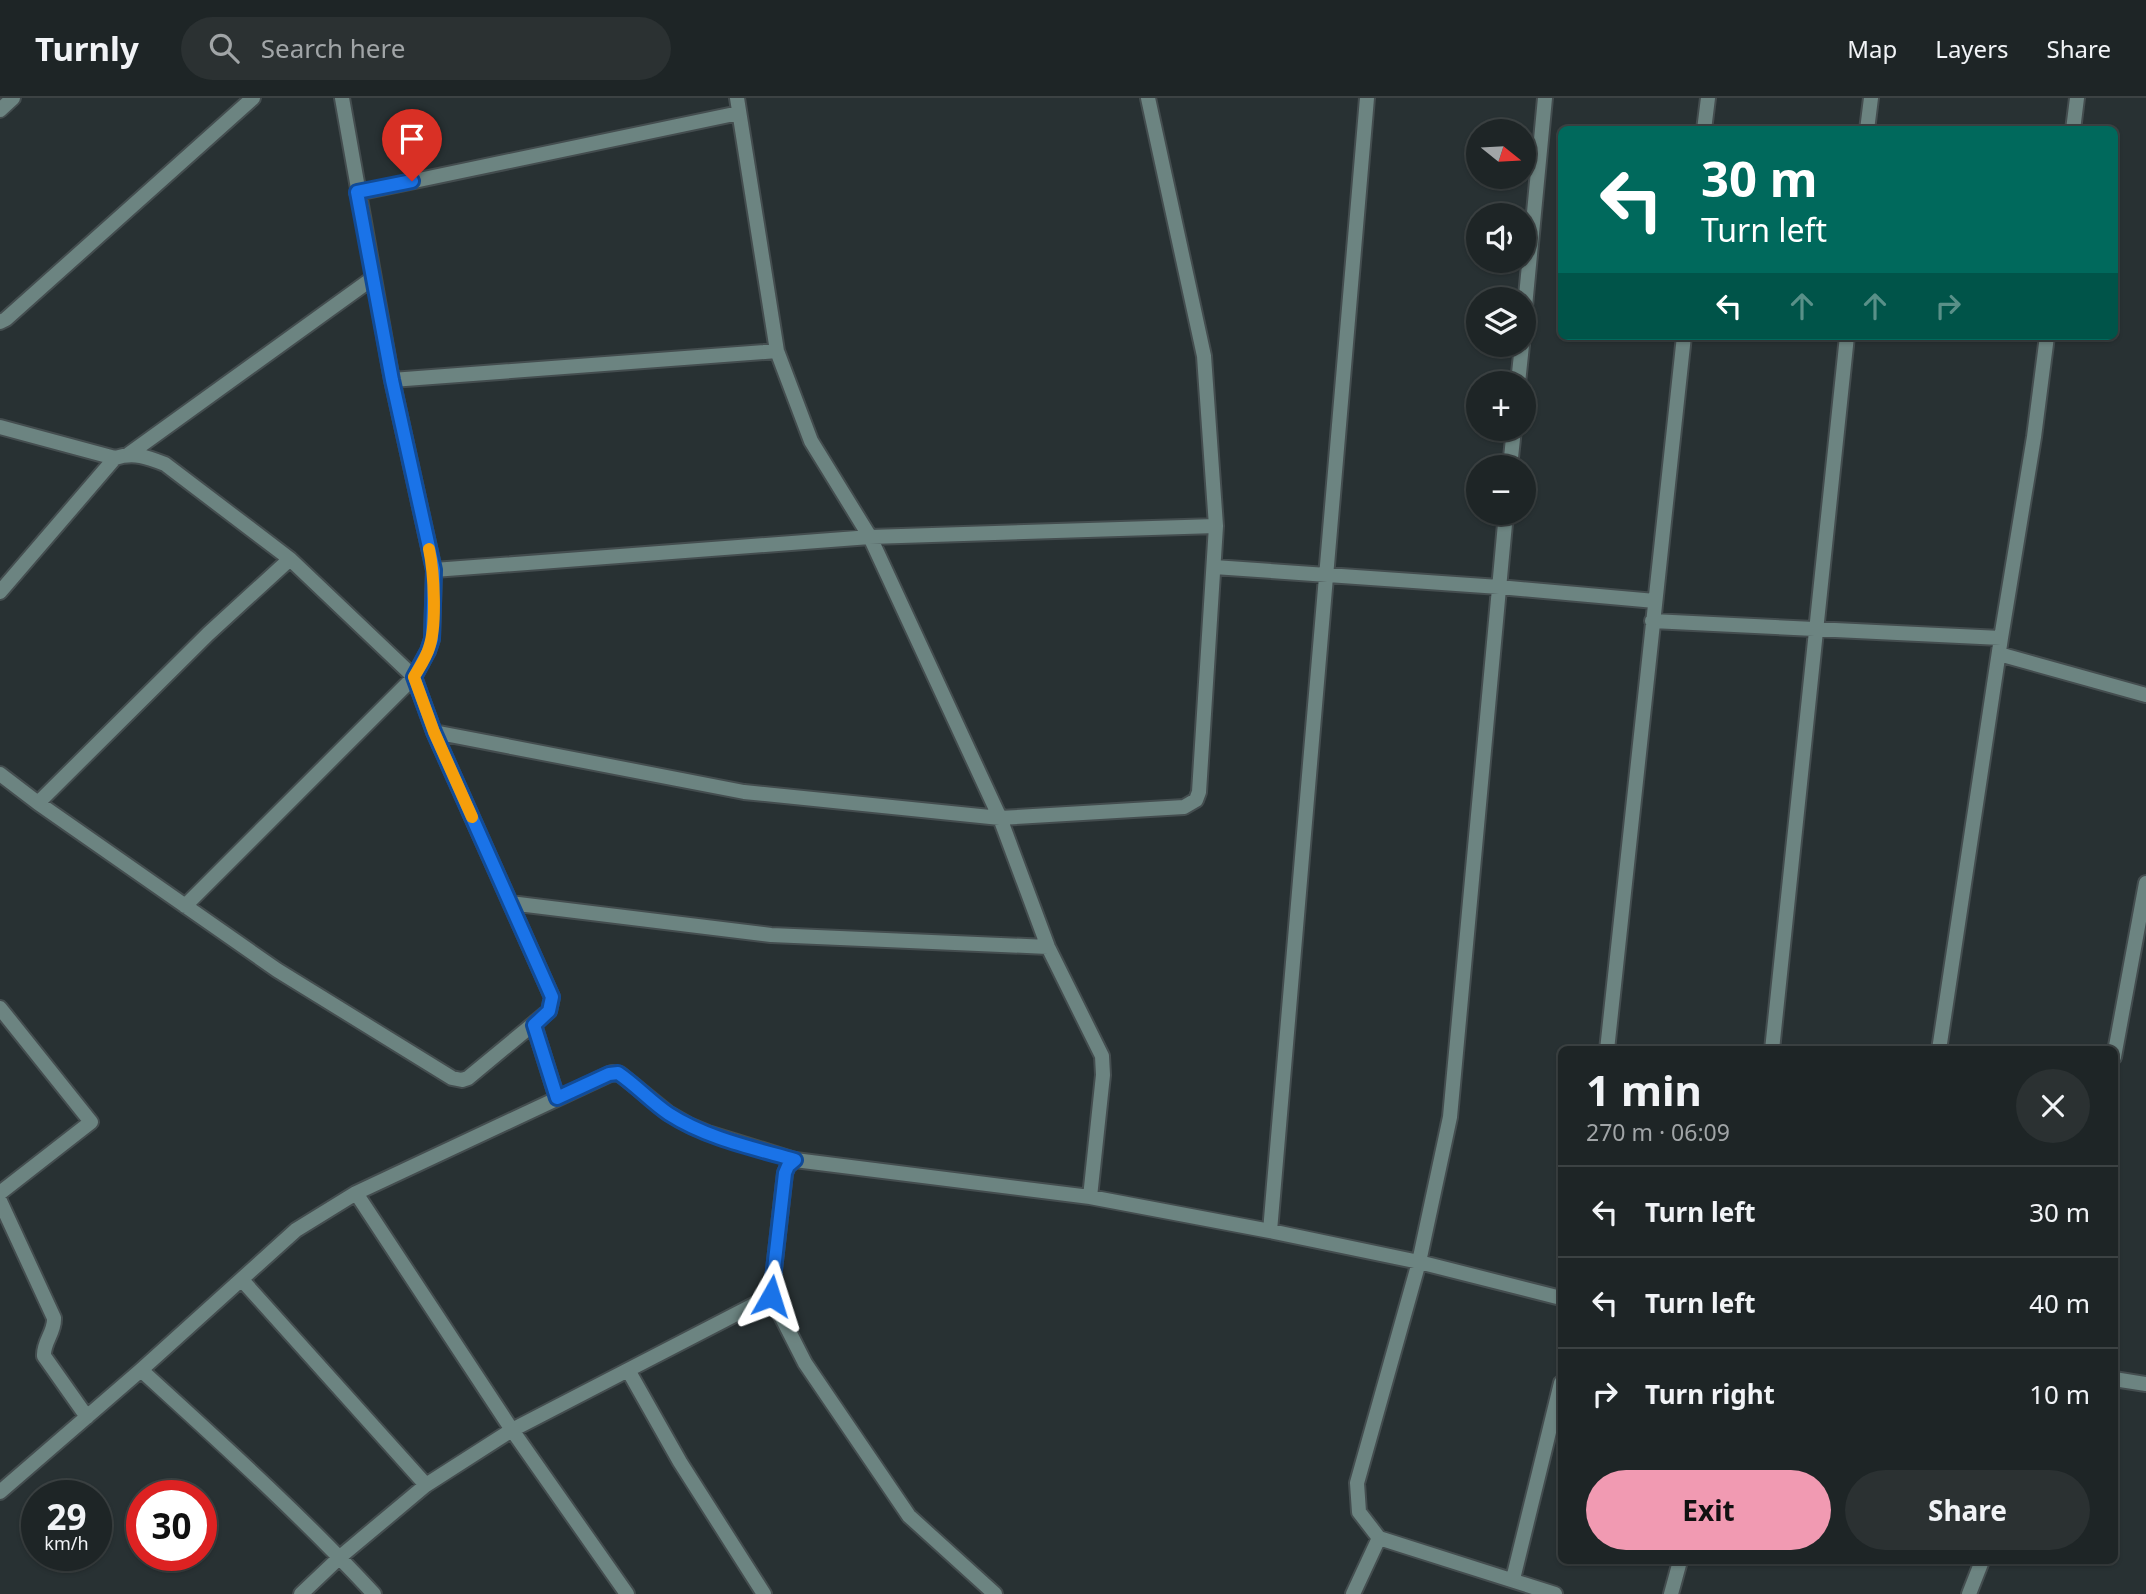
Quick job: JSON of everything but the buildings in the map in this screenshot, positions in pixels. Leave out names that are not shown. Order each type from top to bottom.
[{"type":"street","points":[[0,110],[13,98]]},
{"type":"street","points":[[0,322],[253,98]]},
{"type":"street","points":[[185,906],[414,677],[432,639],[434,570],[392,380],[342,98]]},
{"type":"street","points":[[434,732],[744,792],[1000,818],[1184,807],[1196,800],[1199,792],[1216,526],[1204,356],[1148,98]]},
{"type":"street","points":[[1270,1231],[1367,98]]},
{"type":"street","points":[[1527,287],[1545,98]]},
{"type":"street","points":[[1704,126],[1707,98]]},
{"type":"street","points":[[1868,126],[1871,98]]},
{"type":"street","points":[[2074,126],[2077,98]]},
{"type":"street","points":[[357,192],[738,105],[777,351],[811,441],[870,537],[1000,818],[1048,947],[1101,1056],[1103,1075],[1090,1197]]},
{"type":"street","points":[[0,592],[122,456],[373,278]]},
{"type":"street","points":[[1607,1046],[1684,340]]},
{"type":"street","points":[[1772,1046],[1847,340]]},
{"type":"street","points":[[1940,1046],[2034,438],[2046,340]]},
{"type":"street","points":[[392,380],[777,351]]},
{"type":"street","points":[[0,427],[122,456],[146,457],[164,464],[290,559],[414,677],[434,732],[552,997],[549,1011],[468,1078],[456,1079],[277,970],[0,774]]},
{"type":"street","points":[[1505,525],[1450,1117],[1419,1262],[1357,1483],[1359,1512],[1379,1538],[1555,1594]]},
{"type":"street","points":[[434,570],[870,537],[1216,526]]},
{"type":"street","points":[[38,803],[208,634],[290,559]]},
{"type":"street","points":[[1214,566],[1655,601]]},
{"type":"street","points":[[1652,621],[2001,638]]},
{"type":"street","points":[[1999,654],[2146,695]]},
{"type":"street","points":[[2116,1046],[2146,883]]},
{"type":"street","points":[[510,903],[771,935],[1048,947]]},
{"type":"street","points":[[0,1008],[91,1122],[0,1193]]},
{"type":"street","points":[[534,1025],[557,1098]]},
{"type":"street","points":[[0,1492],[296,1230],[356,1192],[609,1074],[618,1073],[668,1113],[689,1125],[795,1160],[1090,1197],[1419,1262],[1558,1297]]},
{"type":"street","points":[[795,1160],[785,1173],[771,1296],[805,1363],[909,1516],[995,1594]]},
{"type":"street","points":[[356,1192],[512,1430],[627,1594]]},
{"type":"street","points":[[0,1201],[54,1318],[44,1356],[87,1417]]},
{"type":"street","points":[[242,1280],[426,1485]]},
{"type":"street","points":[[301,1594],[340,1557],[426,1485],[512,1430],[771,1296]]},
{"type":"street","points":[[141,1370],[240,1460],[340,1557],[374,1594]]},
{"type":"street","points":[[628,1370],[680,1462],[764,1594]]},
{"type":"street","points":[[2118,1380],[2146,1384]]},
{"type":"street","points":[[1513,1579],[1558,1395]]},
{"type":"street","points":[[1353,1594],[1379,1538]]},
{"type":"street","points":[[1671,1594],[1679,1564]]},
{"type":"street","points":[[1969,1594],[1981,1564]]},
{"type":"slow traffic","points":[[429,549],[434,570],[432,639],[414,677],[434,732],[472,817]]},
{"type":"route","points":[[412,181],[357,192],[392,380],[434,570],[432,639],[414,677],[434,732],[552,997],[549,1011],[534,1025],[557,1098],[609,1074],[618,1073],[668,1113],[689,1125],[795,1160],[785,1173],[771,1296]]}]
